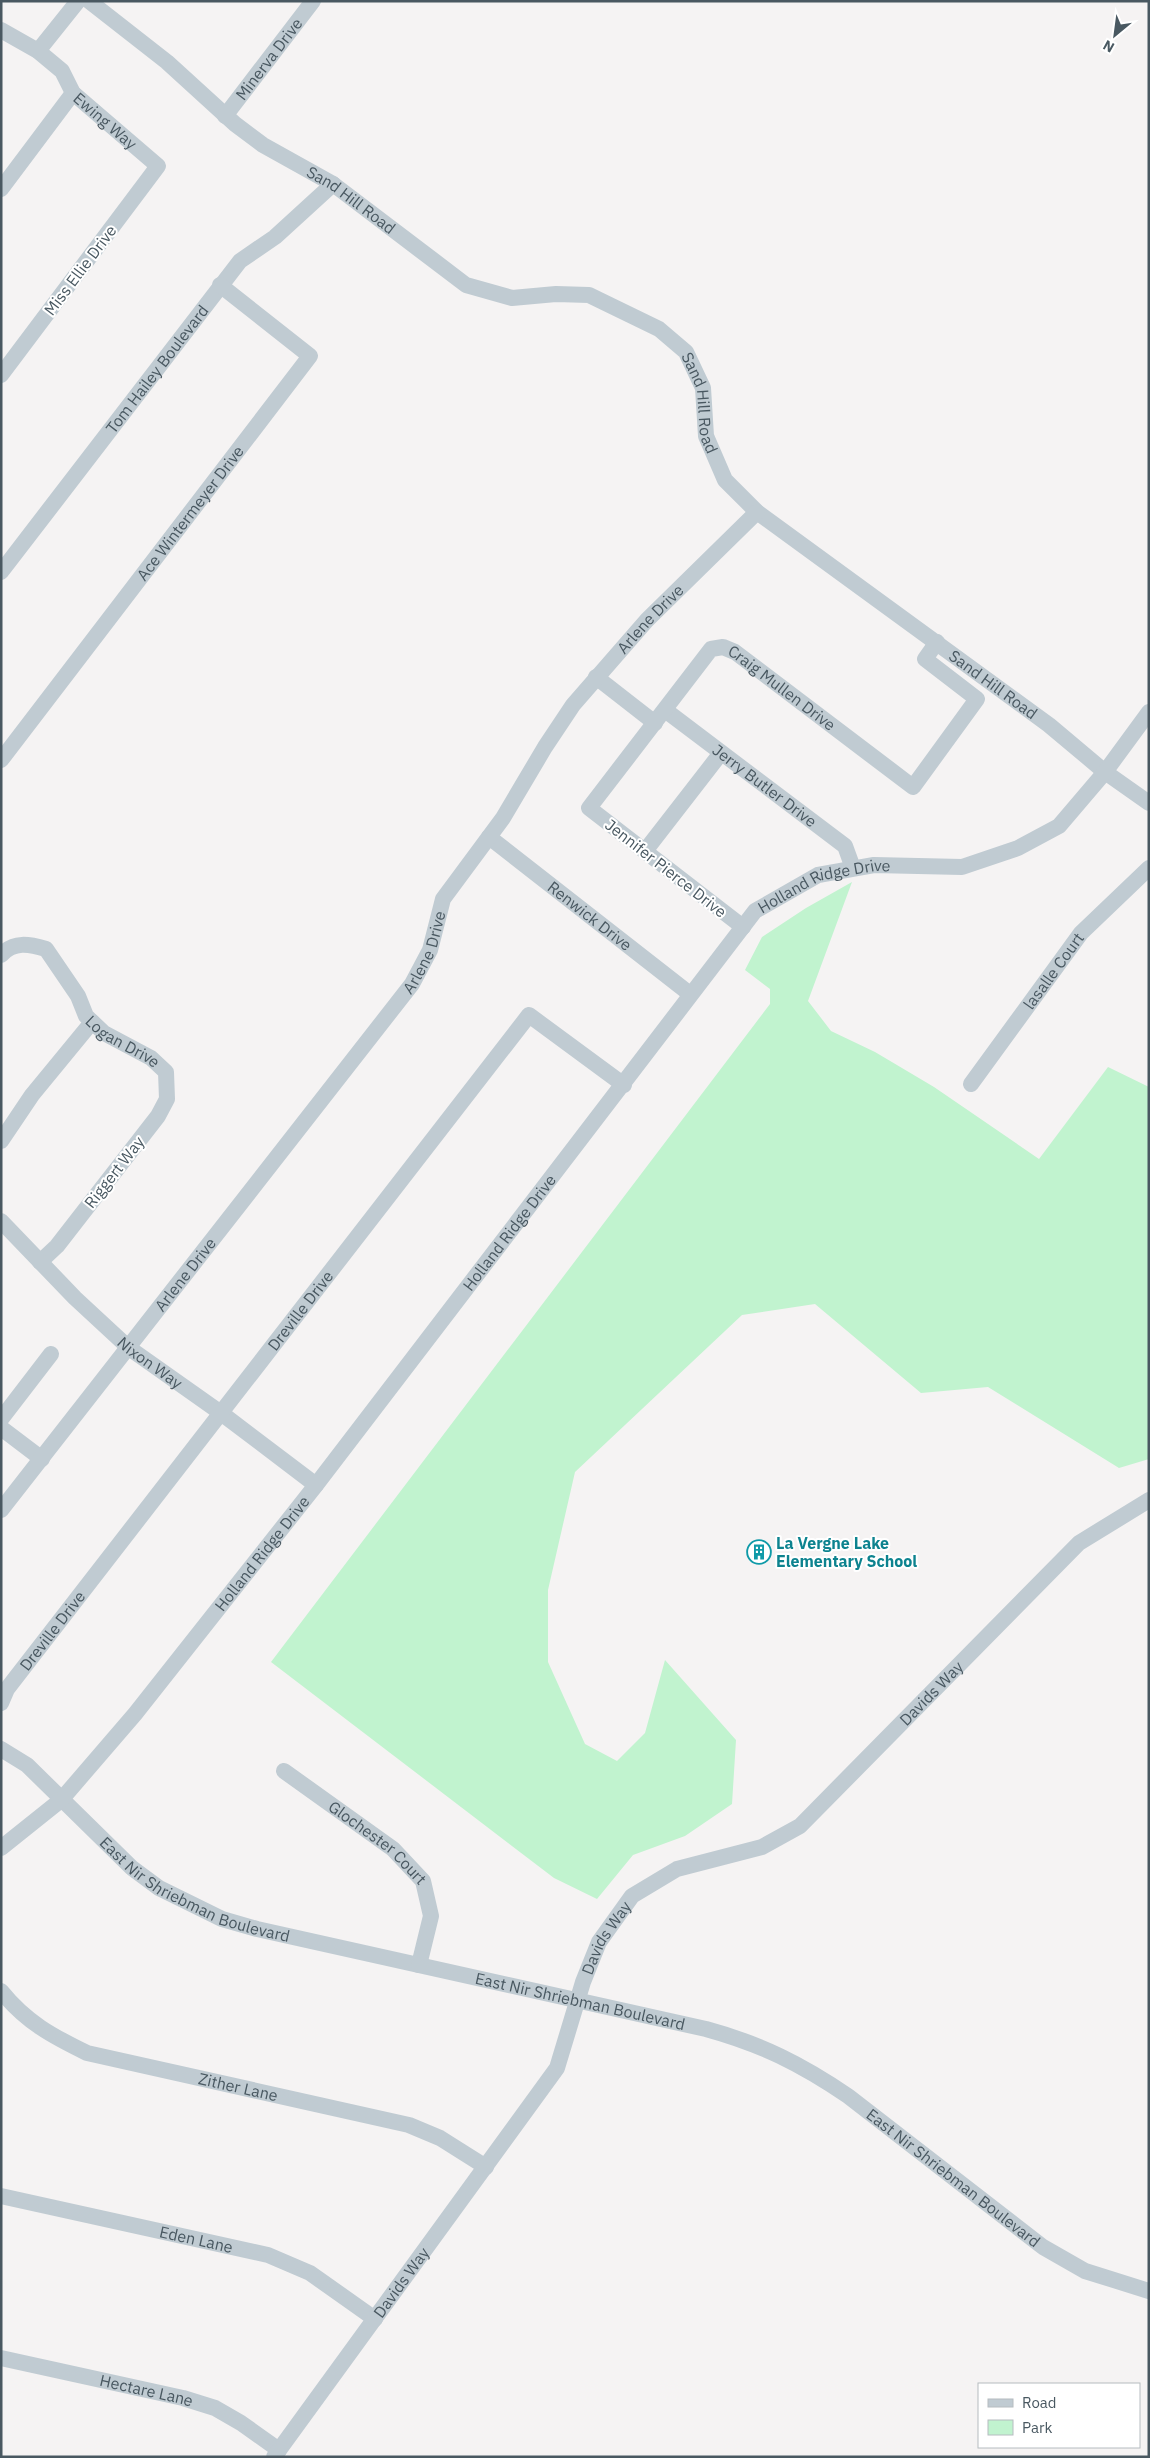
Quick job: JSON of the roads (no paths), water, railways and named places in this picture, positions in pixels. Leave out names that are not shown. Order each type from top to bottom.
[{"type":"street","points":[[38,51],[78,1]]},
{"type":"street","name":"Sand Hill Road","points":[[88,1],[167,62],[225,116],[263,146],[334,184],[466,285],[512,298],[556,294],[589,295],[659,329],[686,352],[703,388],[706,436],[726,480],[757,512],[1049,725],[1105,772],[1149,803]]},
{"type":"street","name":"Minerva Drive","points":[[225,116],[313,1]]},
{"type":"street","name":"Ewing Way","points":[[1,30],[38,51],[62,71],[73,93],[158,166]]},
{"type":"street","points":[[1,189],[73,93]]},
{"type":"street","name":"Miss Ellie Drive","points":[[1,375],[158,166]]},
{"type":"street","name":"Tom Hailey Boulevard","points":[[1,572],[240,261],[275,237],[334,184]]},
{"type":"street","name":"Ace Wintermeyer Drive","points":[[1,760],[310,356],[220,286]]},
{"type":"street","name":"Arlene Drive","points":[[1,1510],[412,984],[430,950],[443,899],[504,818],[545,747],[596,677],[646,620],[757,512]]},
{"type":"street","name":"Craig Mullen Drive","points":[[590,808],[711,649],[723,646],[735,652],[913,787],[977,699],[925,659],[937,642]]},
{"type":"street","name":"Jerry Butler Drive","points":[[596,677],[720,753],[845,846],[853,868]]},
{"type":"street","name":"Holland Ridge Drive","points":[[1,1848],[61,1800],[135,1714],[316,1485],[624,1085],[690,994],[755,911],[818,875],[874,865],[962,867],[1018,848],[1059,826],[1105,772],[1149,712]]},
{"type":"street","points":[[645,851],[720,753]]},
{"type":"street","name":"Jennifer Pierce Drive","points":[[590,808],[743,927]]},
{"type":"street","name":"Renwick Drive","points":[[489,837],[690,994]]},
{"type":"street","name":"lasalle Court","points":[[971,1084],[1081,933],[1149,868]]},
{"type":"street","name":"Logan Drive","points":[[1,956],[6,950],[23,943],[46,949],[64,972],[78,996],[86,1016],[104,1033],[150,1058],[166,1072]]},
{"type":"street","name":"Dreville Drive","points":[[1,1702],[7,1689],[529,1015],[624,1085]]},
{"type":"street","points":[[1,1141],[32,1095],[92,1022]]},
{"type":"street","name":"Riggert Way","points":[[40,1262],[57,1246],[158,1116],[167,1099],[166,1072]]},
{"type":"street","name":"Nixon Way","points":[[2,1225],[129,1348],[221,1413],[316,1485]]},
{"type":"street","points":[[1,1419],[51,1354]]},
{"type":"street","points":[[1,1428],[42,1459]]},
{"type":"street","name":"Davids Way","points":[[276,2453],[557,2068],[578,2000],[599,1942],[632,1896],[677,1869],[762,1847],[800,1826],[1079,1543],[1149,1500]]},
{"type":"street","name":"East Nir Shriebman Boulevard","points":[[1,1748],[27,1765],[132,1868],[159,1888],[188,1904],[222,1919],[257,1929],[706,2029],[778,2053],[814,2073],[848,2096],[1044,2247],[1085,2271],[1149,2290]]},
{"type":"street","name":"Glochester Court","points":[[284,1771],[394,1849],[423,1881],[430,1916],[419,1965]]},
{"type":"street","name":"Zither Lane","points":[[1,1991],[17,2010],[50,2036],[87,2053],[408,2125],[440,2138],[486,2167]]},
{"type":"street","name":"Eden Lane","points":[[1,2196],[268,2255],[310,2273],[375,2319]]},
{"type":"street","name":"Hectare Lane","points":[[1,2358],[183,2398],[214,2408],[241,2423],[276,2453]]},
{"type":"place","name":"La Vergne Lake Elementary School","points":[[759,1552]]}]
